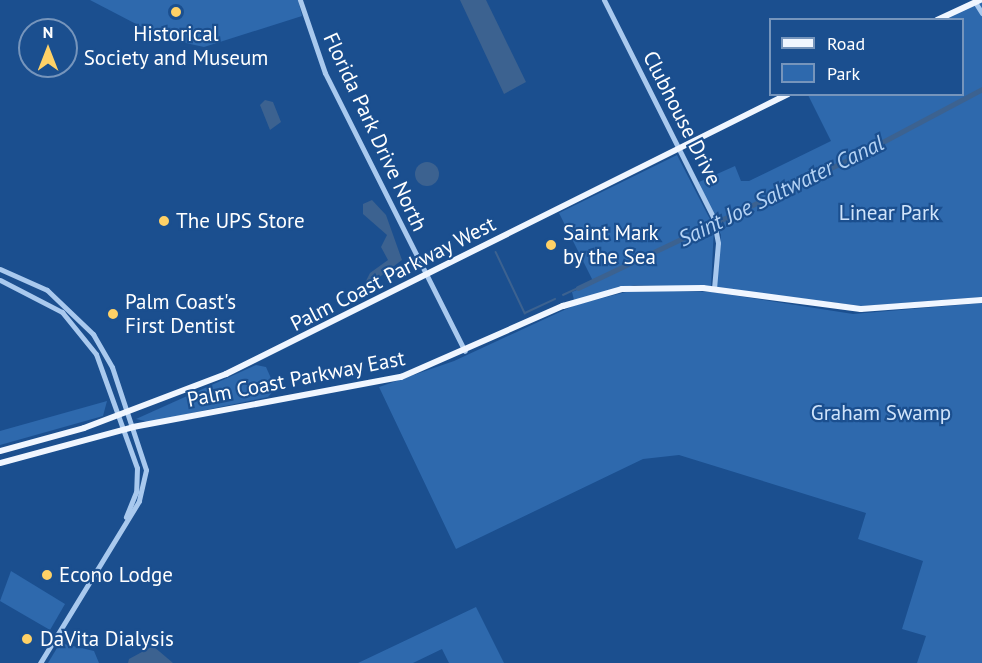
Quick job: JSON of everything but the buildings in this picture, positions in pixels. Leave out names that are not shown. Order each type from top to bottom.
[{"type":"main road","points":[[941,18],[977,1]]},
{"type":"main road","name":"Palm Coast Parkway West","points":[[0,451],[120,416],[251,363],[784,96]]},
{"type":"main road","name":"Palm Coast Parkway East","points":[[0,463],[133,427],[374,384],[465,352],[554,310],[610,291],[714,290],[846,309],[982,300]]},
{"type":"street","name":"Florida Park Drive North","points":[[300,0],[325,74],[465,352]]},
{"type":"street","name":"Clubhouse Drive","points":[[604,0],[715,224],[714,290]]},
{"type":"street","points":[[977,1],[982,13]]},
{"type":"street","points":[[0,269],[47,290],[75,312],[106,356],[129,412],[138,441],[146,484],[118,535],[40,663]]},
{"type":"street","points":[[0,280],[37,295],[69,319],[96,354],[125,429],[137,482],[118,535]]},
{"type":"street","points":[[138,441],[147,425]]},
{"type":"green space","points":[[90,0],[298,0],[302,16],[204,47],[163,38]]},
{"type":"green space","name":"Linear Park","points":[[982,1],[982,297],[862,306],[716,288],[721,235],[699,182],[735,166],[741,181],[749,181],[831,141],[808,96],[964,96],[964,18],[944,18]]},
{"type":"green space","points":[[677,155],[714,227],[711,287],[634,285],[574,300],[572,292],[594,283],[559,213]]},
{"type":"green space","name":"Graham Swamp","points":[[634,290],[712,292],[853,314],[982,303],[982,663],[917,663],[926,636],[902,629],[923,561],[858,539],[866,513],[679,455],[643,459],[456,549],[379,387],[454,361],[575,305]]},
{"type":"green space","points":[[256,365],[266,367],[270,376],[274,390],[268,397],[149,422],[136,419]]},
{"type":"green space","points":[[107,401],[103,416],[0,445],[0,431]]},
{"type":"green space","points":[[11,571],[65,604],[50,630],[0,601]]},
{"type":"green space","points":[[476,607],[504,663],[449,663],[442,649],[413,663],[358,663]]},
{"type":"green space","points":[[60,643],[94,651],[99,663],[48,663]]},
{"type":"shaded area","points":[[460,0],[486,0],[526,82],[504,94]]},
{"type":"shaded area","points":[[265,100],[273,102],[281,122],[270,130],[260,105]]},
{"type":"shaded area","points":[[427,162],[436,165],[439,174],[436,183],[427,186],[418,183],[415,174],[418,165]]},
{"type":"shaded area","points":[[372,200],[386,215],[402,260],[361,291],[370,273],[388,260],[381,247],[387,235],[363,214],[363,204]]},
{"type":"shaded area","points":[[153,646],[173,663],[128,663],[129,659]]},
{"type":"waterway","name":"Saint Joe Saltwater Canal","points":[[578,288],[860,154],[982,89]]},
{"type":"waterway","points":[[496,252],[525,313],[555,299]]},
{"type":"waterway","points":[[563,295],[578,288]]},
{"type":"place","name":"Historical Society and Museum","points":[[176,12]]},
{"type":"place","name":"The UPS Store","points":[[164,221]]},
{"type":"place","name":"Saint Mark by the Sea","points":[[551,245]]},
{"type":"place","name":"Palm Coast's First Dentist","points":[[113,314]]},
{"type":"place","name":"Econo Lodge","points":[[47,575]]},
{"type":"place","name":"DaVita Dialysis","points":[[27,639]]}]
